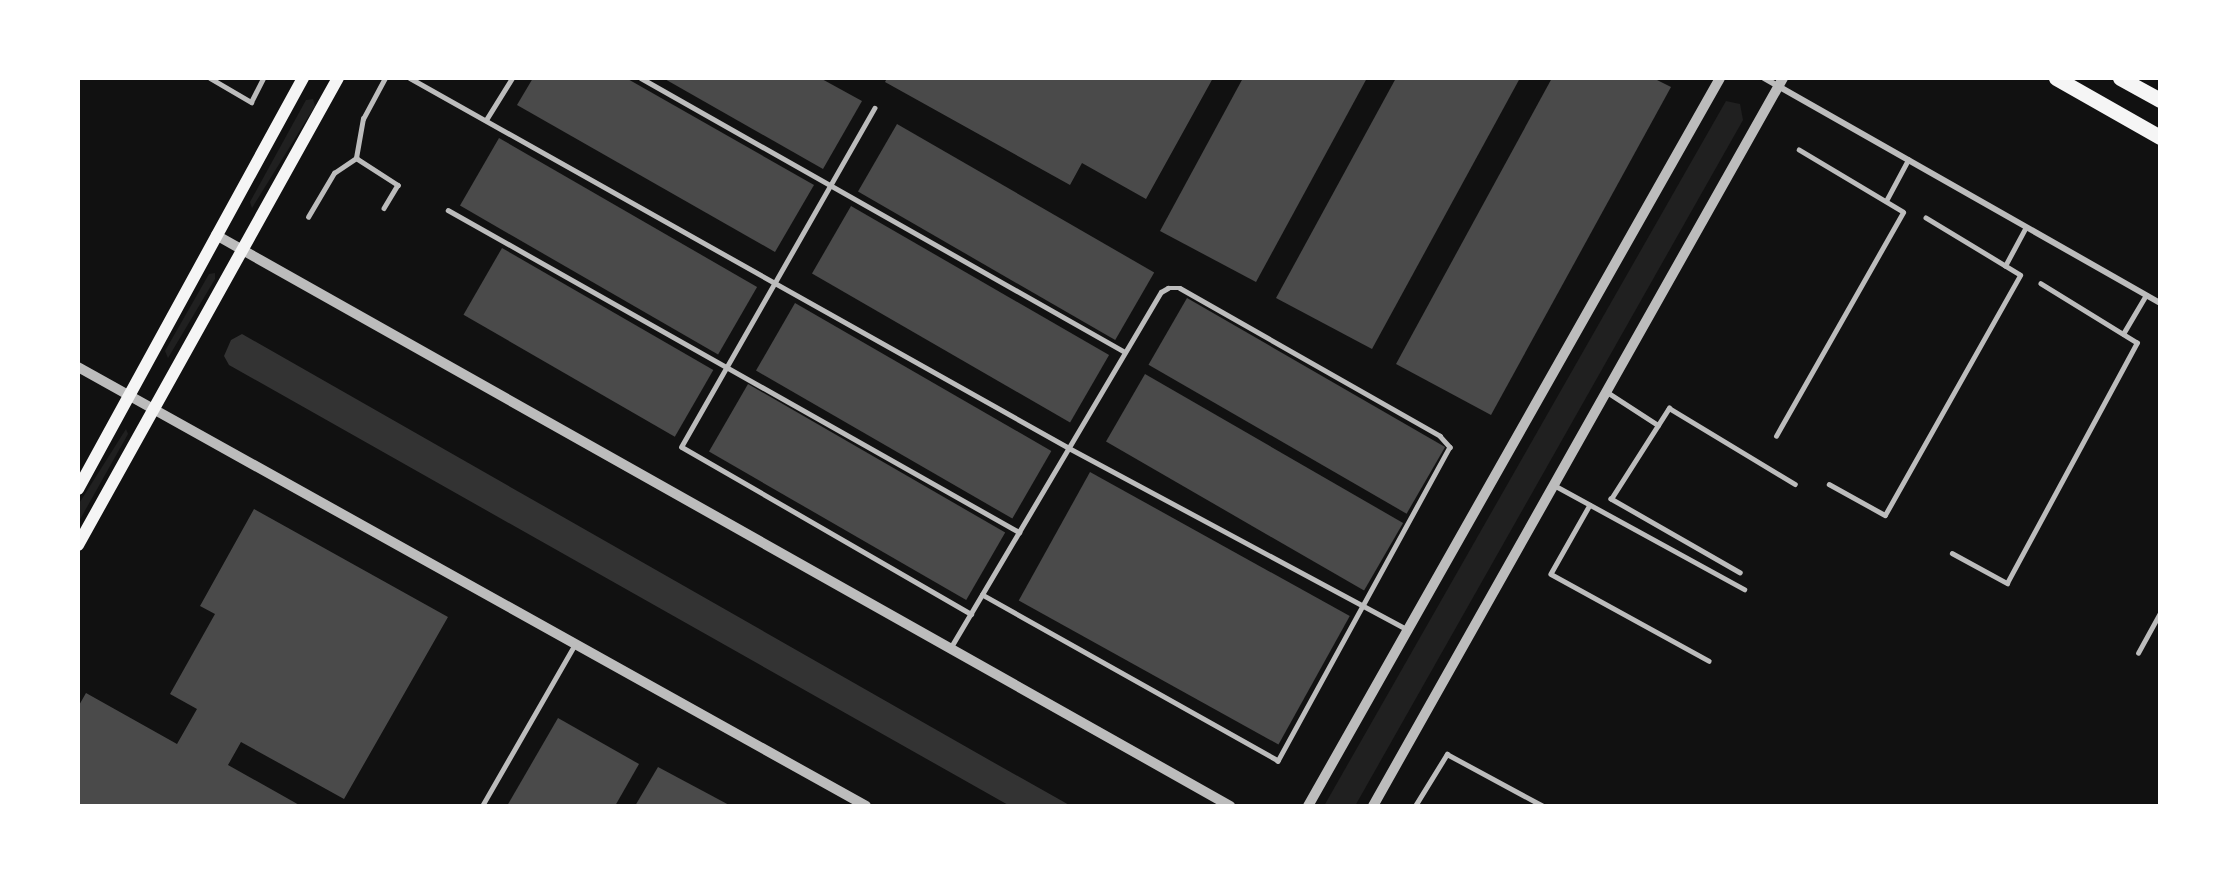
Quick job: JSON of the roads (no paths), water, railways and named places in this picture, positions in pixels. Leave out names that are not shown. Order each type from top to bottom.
[{"type":"main road","points":[[78,489],[303,78]]},
{"type":"main road","points":[[78,545],[154,410],[239,249],[338,78]]},
{"type":"main road","points":[[2056,78],[2160,138]]},
{"type":"main road","points":[[2120,78],[2160,100]]},
{"type":"street","points":[[1308,806],[1720,78]]},
{"type":"street","points":[[1764,78],[1781,82],[1908,160],[2160,303]]},
{"type":"street","points":[[1373,806],[1552,483],[1781,82]]},
{"type":"street","points":[[216,235],[1230,806]]},
{"type":"street","points":[[78,367],[866,806]]},
{"type":"lane","points":[[210,78],[251,102],[263,78]]},
{"type":"lane","points":[[308,217],[334,173],[356,158],[363,119],[385,78]]},
{"type":"lane","points":[[410,78],[778,282],[1069,448],[1407,628]]},
{"type":"lane","points":[[486,120],[512,78]]},
{"type":"lane","points":[[640,78],[1125,352]]},
{"type":"lane","points":[[875,108],[682,447],[971,614]]},
{"type":"lane","points":[[1776,436],[1903,212],[1799,150]]},
{"type":"lane","points":[[356,158],[398,185],[384,208]]},
{"type":"lane","points":[[1886,201],[1908,160]]},
{"type":"lane","points":[[448,210],[1019,532]]},
{"type":"lane","points":[[1829,484],[1885,515],[2020,275],[1926,218]]},
{"type":"lane","points":[[2005,266],[2026,227]]},
{"type":"lane","points":[[1952,553],[2007,583],[2137,343],[2041,284]]},
{"type":"lane","points":[[950,650],[982,595],[1019,532],[1069,448],[1125,352],[1161,292],[1180,288],[1448,442],[1450,453],[1366,608],[1278,761],[982,595]]},
{"type":"lane","points":[[2123,334],[2146,295]]},
{"type":"lane","points":[[1605,391],[1658,425]]},
{"type":"lane","points":[[1740,573],[1611,499],[1669,408],[1795,483]]},
{"type":"lane","points":[[1552,483],[1744,589]]},
{"type":"lane","points":[[1590,505],[1551,574],[1709,662]]},
{"type":"lane","points":[[2138,652],[2160,613]]},
{"type":"lane","points":[[482,806],[575,644]]},
{"type":"lane","points":[[1415,806],[1447,754],[1543,806]]}]
